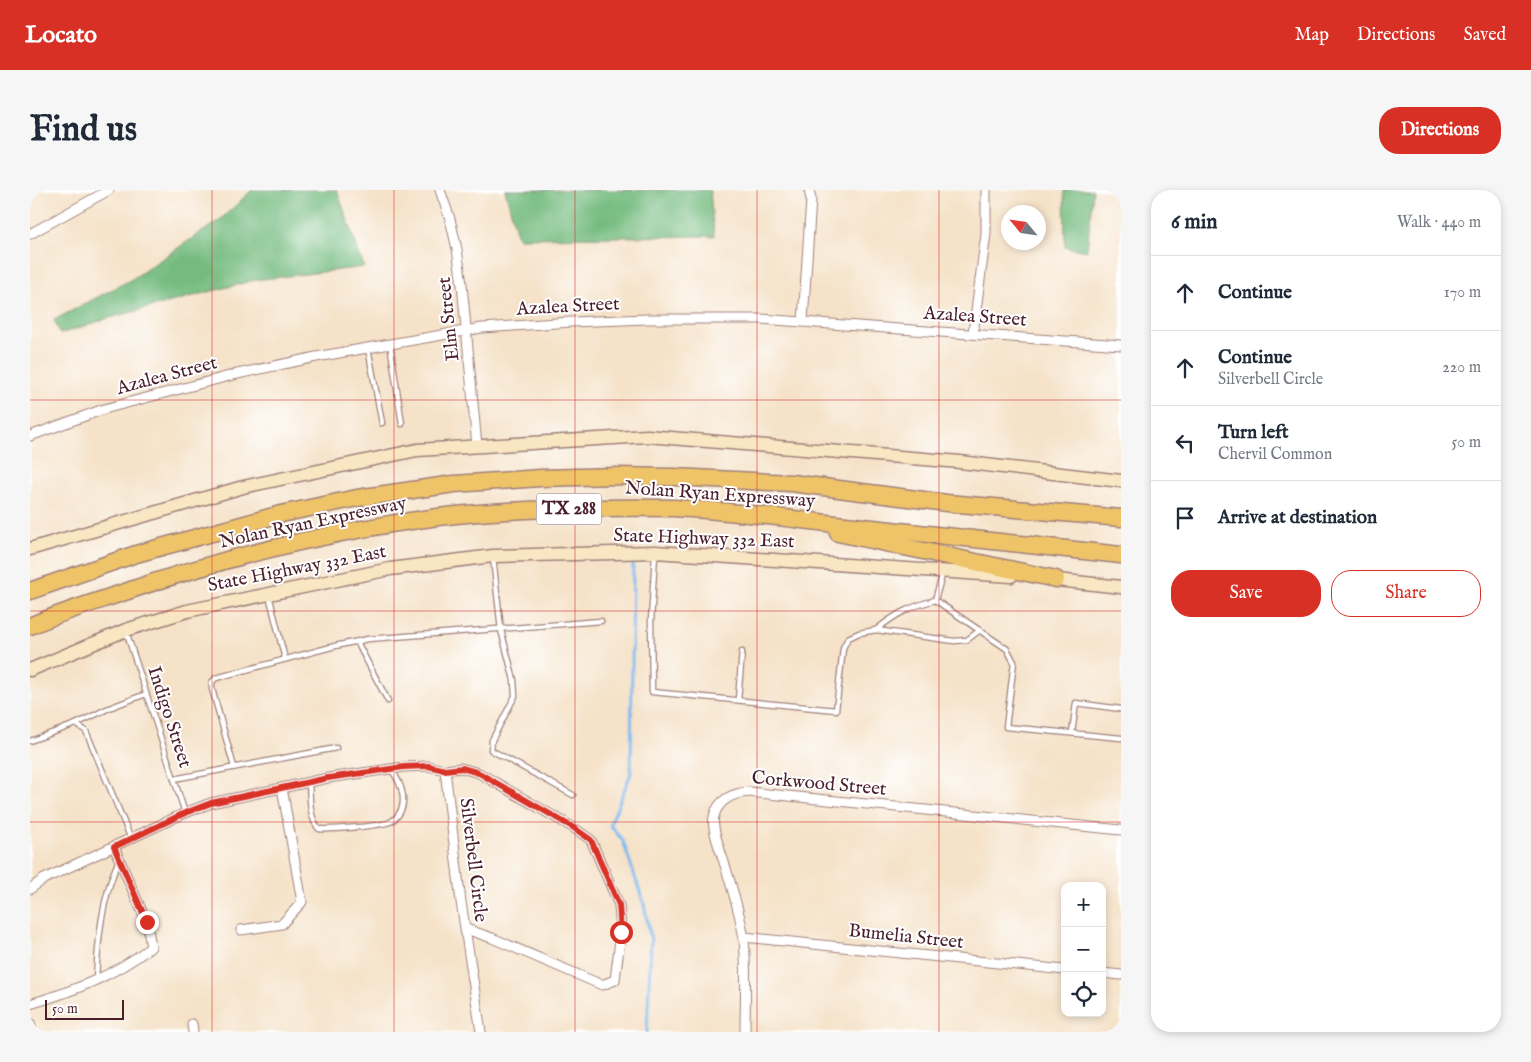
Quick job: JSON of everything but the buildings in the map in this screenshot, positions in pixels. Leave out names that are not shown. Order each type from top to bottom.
[{"type":"highway","name":"Nolan Ryan Expressway","points":[[30,591],[136,554],[280,514],[357,498],[463,483],[617,476],[792,483],[947,503],[1121,518]]},
{"type":"highway","name":"Nolan Ryan Expressway","points":[[30,626],[146,584],[238,557],[325,536],[391,524],[456,516],[542,510],[674,508],[755,515],[1121,555]]},
{"type":"highway","points":[[755,515],[1056,579]]},
{"type":"main road","points":[[30,549],[243,487],[417,450],[477,446],[647,436],[960,462],[1121,481]]},
{"type":"main road","name":"State Highway 332 East","points":[[30,670],[126,630],[187,611],[390,569],[493,556],[655,552],[943,570],[1056,579],[1121,587]]},
{"type":"street","points":[[30,234],[109,190]]},
{"type":"street","name":"Elm Street","points":[[440,190],[457,249],[467,330],[477,446]]},
{"type":"street","points":[[803,321],[811,199],[809,190]]},
{"type":"street","points":[[973,333],[986,234],[986,190]]},
{"type":"street","name":"Azalea Street","points":[[30,436],[104,409],[178,388],[368,347],[467,330],[571,322],[742,319],[803,321],[1121,345]]},
{"type":"street","points":[[30,889],[44,879],[185,813],[211,803],[308,782],[391,769],[428,766],[445,770],[462,768],[479,773],[574,828],[591,840],[619,905],[621,932],[615,980],[602,986],[492,938],[466,929]]},
{"type":"street","name":"Silverbell Circle","points":[[445,770],[461,902],[481,1032]]},
{"type":"street","points":[[241,930],[282,924],[302,902],[282,788]]},
{"type":"street","name":"Corkwood Street","points":[[745,1032],[746,960],[744,937],[716,832],[714,817],[719,806],[728,796],[739,792],[1121,830]]},
{"type":"street","points":[[30,1004],[70,992],[96,980],[115,971],[151,947],[147,922],[114,847]]},
{"type":"street","name":"Bumelia Street","points":[[744,937],[1061,970]]},
{"type":"street","points":[[1106,974],[1121,975]]},
{"type":"street","points":[[30,1022],[32,1032]]},
{"type":"lane","points":[[390,343],[402,424]]},
{"type":"lane","points":[[368,347],[382,423]]},
{"type":"lane","points":[[655,552],[651,622],[652,692],[836,710],[843,648],[848,638],[859,633],[876,630],[954,641],[967,640],[980,630]]},
{"type":"lane","points":[[493,556],[501,630],[514,680],[515,696],[492,740],[491,750],[573,795]]},
{"type":"lane","points":[[935,600],[943,570]]},
{"type":"lane","points":[[269,594],[285,659]]},
{"type":"lane","points":[[935,600],[1007,649],[1014,662],[1006,727],[1121,738]]},
{"type":"lane","points":[[876,630],[894,615],[935,600]]},
{"type":"lane","points":[[234,767],[212,689],[212,682],[216,678],[368,639],[601,621]]},
{"type":"lane","name":"Indigo Street","points":[[126,630],[185,813]]},
{"type":"lane","points":[[358,642],[388,701]]},
{"type":"lane","points":[[738,700],[742,652]]},
{"type":"lane","points":[[30,741],[76,724],[109,708],[146,694]]},
{"type":"lane","points":[[1072,733],[1076,703],[1121,709]]},
{"type":"lane","points":[[76,724],[86,731],[131,839]]},
{"type":"lane","points":[[174,779],[336,748]]},
{"type":"lane","points":[[308,782],[314,822],[319,829],[332,831],[390,822],[398,815],[402,805],[403,792],[398,778],[391,769]]},
{"type":"lane","points":[[96,980],[107,890],[120,859]]},
{"type":"green space","points":[[252,190],[337,190],[364,267],[255,280],[109,318],[60,334],[54,320],[132,279],[221,219]]},
{"type":"green space","points":[[505,190],[710,190],[714,236],[518,238]]},
{"type":"green space","points":[[1064,190],[1093,190],[1087,251],[1065,247]]},
{"type":"waterway","points":[[633,560],[631,773],[610,825],[623,841],[644,904],[651,940],[647,1032]]},
{"type":"route","points":[[147,922],[114,847],[185,813],[211,803],[328,778],[404,767],[428,766],[445,770],[462,768],[479,773],[574,828],[591,840],[619,905],[621,932]]}]
